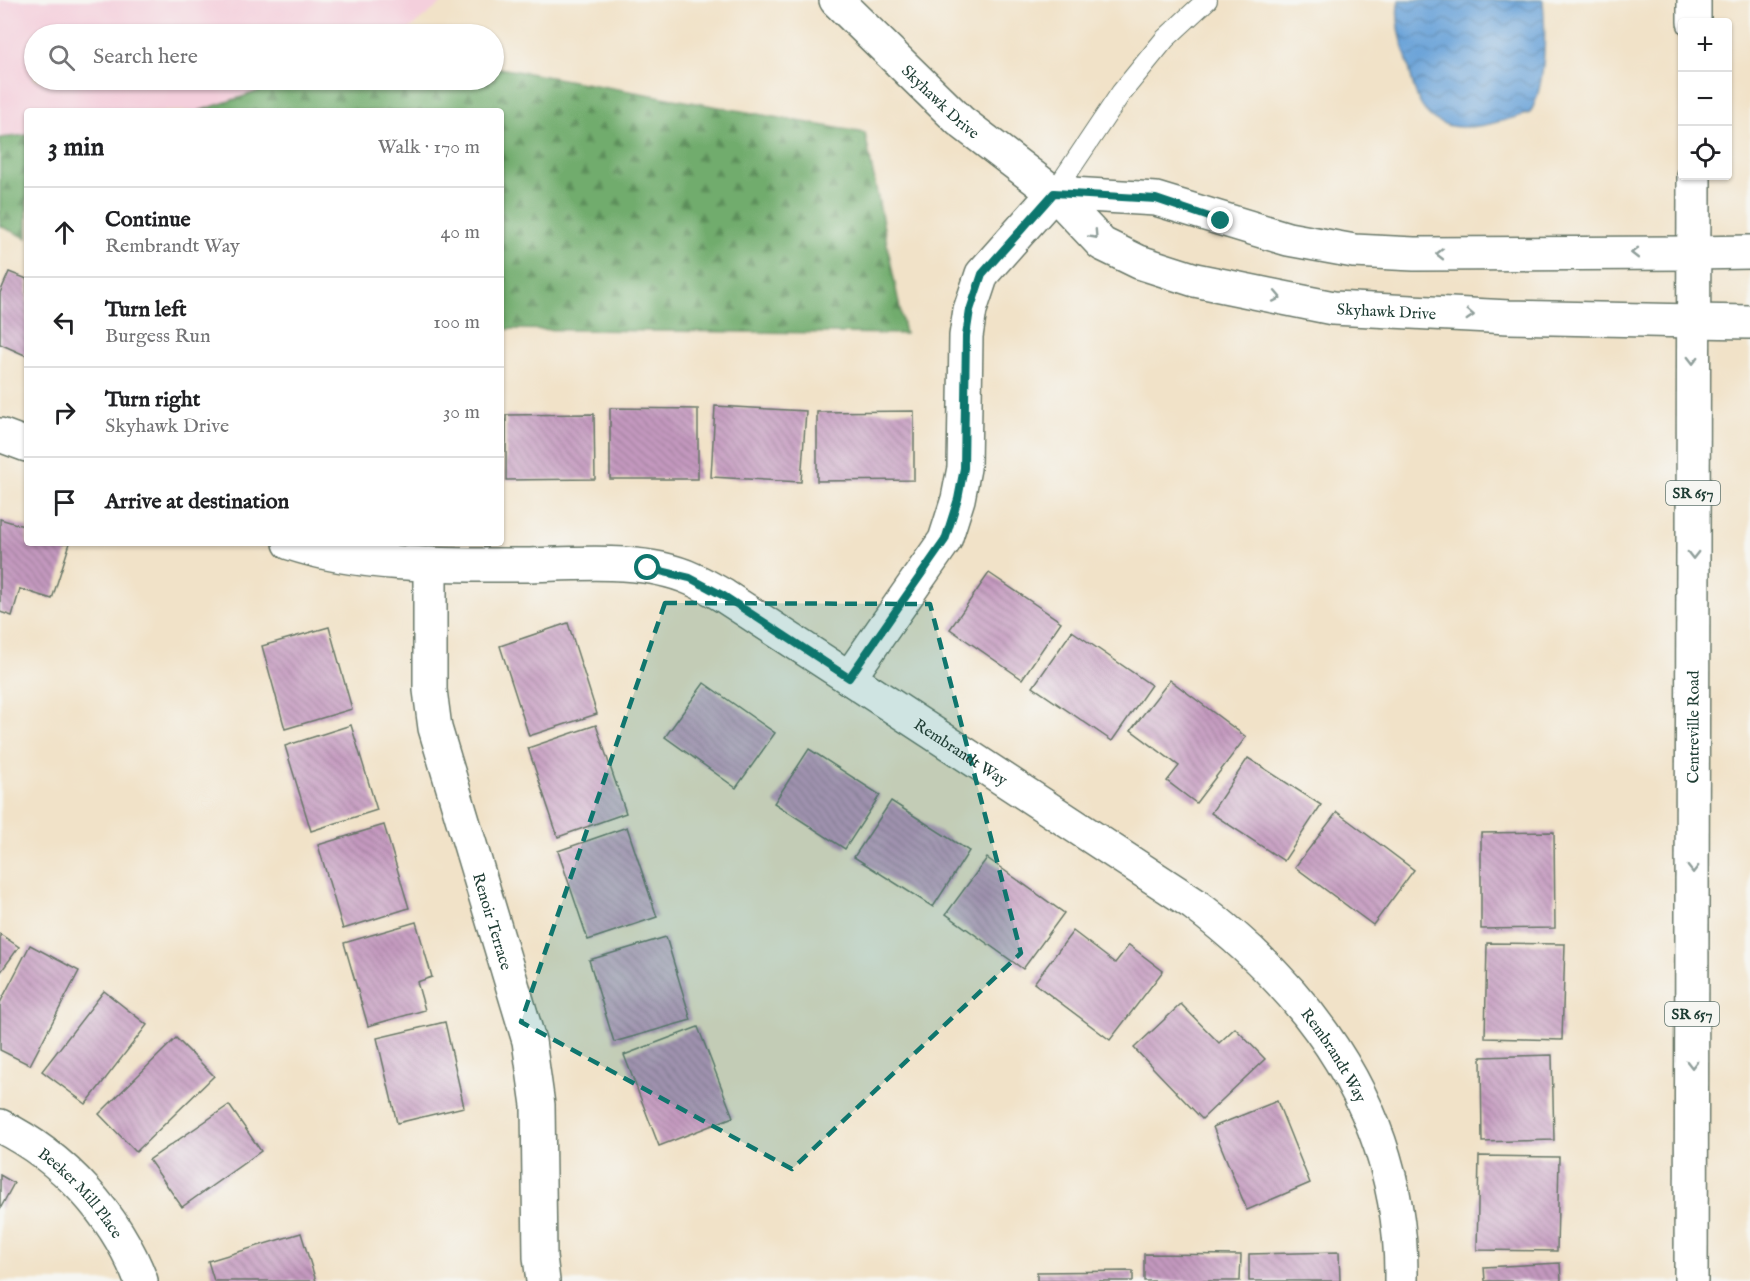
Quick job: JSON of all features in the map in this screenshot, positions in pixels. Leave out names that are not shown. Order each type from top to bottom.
[{"type":"street","name":"Skyhawk Drive","points":[[836,0],[960,121],[1054,193],[1102,244],[1140,262],[1195,280],[1333,308],[1509,317],[1750,321]]},
{"type":"street","points":[[1694,0],[1694,18]]},
{"type":"street","name":"Centreville Road","points":[[1691,1281],[1694,180]]},
{"type":"street","points":[[849,678],[945,540],[958,499],[964,468],[966,336],[982,274],[1054,193],[1156,199],[1288,239],[1354,250],[1414,254],[1750,252]]},
{"type":"street","points":[[0,435],[24,444]]},
{"type":"street","name":"Rembrandt Way","points":[[304,546],[349,556],[430,564],[606,564],[648,568],[690,578],[724,596],[1194,904],[1231,932],[1294,993],[1352,1079],[1375,1128],[1392,1185],[1401,1250],[1401,1281]]},
{"type":"street","name":"Renoir Terrace","points":[[430,564],[430,690],[435,728],[529,1041],[536,1077],[540,1257],[543,1281]]},
{"type":"street","name":"Beeker Mill Place","points":[[0,1126],[61,1167],[100,1208],[132,1259],[141,1281]]},
{"type":"street","points":[[1675,1281],[1691,1219]]},
{"type":"lane","points":[[1054,193],[1121,93],[1165,39],[1207,0]]},
{"type":"highlighted area","points":[[665,603],[930,604],[1021,953],[792,1169],[521,1022]]},
{"type":"shaded area","points":[[0,0],[446,0],[416,24],[24,24],[24,90],[263,90],[208,108],[24,108],[24,135],[0,138]]},
{"type":"green space","points":[[504,69],[865,133],[905,334],[504,329],[504,108],[208,108],[263,90],[504,90]]},
{"type":"green space","points":[[24,135],[24,237],[0,226],[0,138]]},
{"type":"water","points":[[1399,0],[1543,0],[1544,58],[1539,88],[1530,113],[1500,122],[1468,127],[1439,122],[1427,113],[1416,95],[1402,41],[1398,23]]},
{"type":"building","points":[[9,272],[24,278],[24,355],[0,344],[0,293]]},
{"type":"building","points":[[715,406],[806,411],[801,482],[711,477]]},
{"type":"building","points":[[610,408],[698,409],[698,479],[610,479]]},
{"type":"building","points":[[914,411],[914,480],[817,481],[817,412]]},
{"type":"building","points":[[594,414],[595,479],[506,480],[506,415]]},
{"type":"building","points":[[0,519],[24,526],[24,546],[69,546],[52,599],[20,589],[12,616],[0,612]]},
{"type":"building","points":[[989,573],[1061,622],[1022,679],[950,629]]},
{"type":"building","points":[[568,623],[597,714],[529,736],[500,646]]},
{"type":"building","points":[[329,627],[352,709],[285,729],[262,646]]},
{"type":"building","points":[[1072,631],[1151,685],[1112,741],[1033,687]]},
{"type":"building","points":[[1170,680],[1246,737],[1196,803],[1167,781],[1179,766],[1131,730]]},
{"type":"building","points":[[704,683],[775,733],[736,788],[665,737]]},
{"type":"building","points":[[351,725],[377,810],[311,831],[285,746]]},
{"type":"building","points":[[596,725],[626,813],[558,837],[528,748]]},
{"type":"building","points":[[809,749],[880,795],[845,849],[774,803]]},
{"type":"building","points":[[1248,758],[1321,805],[1284,861],[1211,813]]},
{"type":"building","points":[[891,801],[969,851],[933,907],[854,857]]},
{"type":"building","points":[[1337,812],[1414,870],[1373,925],[1295,867]]},
{"type":"building","points":[[384,825],[409,908],[343,929],[318,845]]},
{"type":"building","points":[[627,827],[657,917],[588,940],[558,851]]},
{"type":"building","points":[[1554,832],[1555,928],[1481,929],[1481,833]]},
{"type":"building","points":[[987,858],[1064,913],[1023,969],[946,914]]},
{"type":"building","points":[[416,922],[432,977],[417,982],[425,1010],[368,1026],[344,943]]},
{"type":"building","points":[[1073,931],[1115,963],[1129,945],[1163,971],[1110,1040],[1034,983]]},
{"type":"building","points":[[0,934],[19,947],[0,973]]},
{"type":"building","points":[[666,937],[691,1020],[614,1042],[589,960]]},
{"type":"building","points":[[1487,943],[1565,944],[1562,1040],[1485,1038]]},
{"type":"building","points":[[30,945],[79,971],[30,1065],[0,1050],[0,1003]]},
{"type":"building","points":[[104,991],[147,1025],[86,1104],[42,1071]]},
{"type":"building","points":[[1181,1004],[1219,1043],[1235,1028],[1265,1059],[1202,1119],[1134,1048]]},
{"type":"building","points":[[445,1022],[464,1107],[397,1123],[377,1038]]},
{"type":"building","points":[[698,1027],[733,1117],[659,1146],[624,1055]]},
{"type":"building","points":[[176,1038],[214,1076],[136,1152],[99,1114]]},
{"type":"building","points":[[1552,1055],[1554,1140],[1482,1142],[1481,1057]]},
{"type":"building","points":[[1277,1101],[1310,1183],[1247,1210],[1213,1127]]},
{"type":"building","points":[[229,1105],[261,1151],[182,1207],[149,1160]]},
{"type":"building","points":[[1479,1156],[1559,1157],[1557,1251],[1477,1250]]},
{"type":"building","points":[[0,1175],[14,1183],[0,1209]]},
{"type":"building","points":[[301,1233],[316,1281],[214,1281],[208,1261]]},
{"type":"building","points":[[1339,1252],[1340,1281],[1249,1281],[1249,1254]]},
{"type":"building","points":[[1144,1254],[1241,1255],[1240,1281],[1144,1281]]},
{"type":"building","points":[[1560,1263],[1561,1281],[1485,1281],[1484,1267]]},
{"type":"building","points":[[1133,1271],[1133,1281],[1037,1281],[1037,1272]]},
{"type":"route","points":[[648,568],[690,578],[724,596],[849,678],[945,540],[958,499],[964,468],[966,336],[970,310],[982,274],[1054,193],[1156,199],[1221,221]]}]
